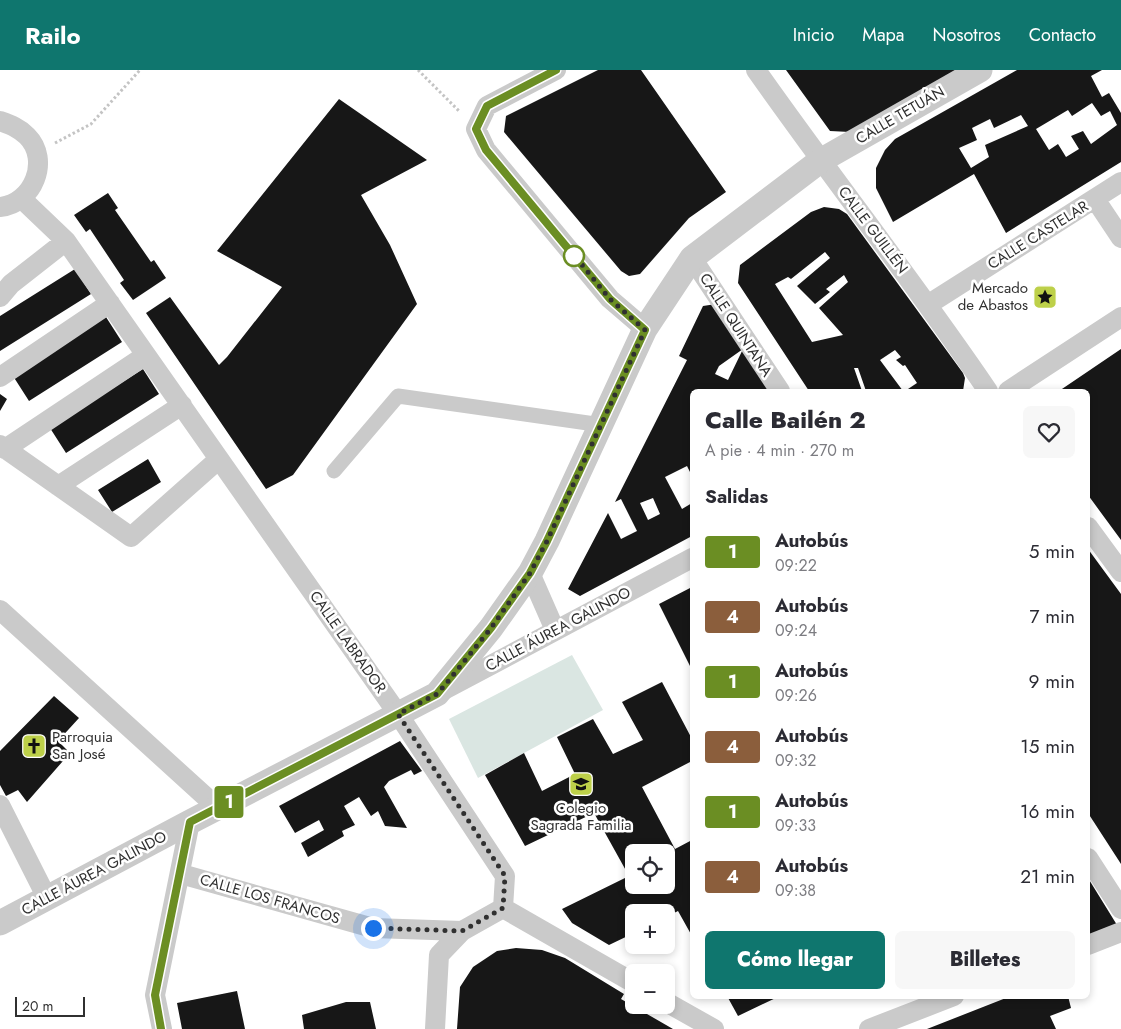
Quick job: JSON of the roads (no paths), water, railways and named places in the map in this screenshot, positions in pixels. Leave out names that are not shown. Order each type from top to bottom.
[{"type":"street","points":[[556,70],[487,106],[476,129],[486,150],[610,299],[645,330]]},
{"type":"street","name":"CALLE GUILLÉN","points":[[756,70],[820,161],[929,304],[987,389]]},
{"type":"street","name":"CALLE TETUÁN","points":[[437,694],[478,646],[530,573],[602,425],[645,330],[692,258],[820,161],[980,70]]},
{"type":"street","points":[[0,121],[16,126],[29,137],[37,152],[38,169],[33,186],[22,199],[0,207]]},
{"type":"street","name":"CALLE CASTELAR","points":[[929,304],[1121,182]]},
{"type":"street","name":"CALLE LABRADOR","points":[[22,199],[66,241],[398,714],[505,876],[503,908]]},
{"type":"street","points":[[1095,199],[1121,238]]},
{"type":"street","points":[[0,297],[11,284],[66,241]]},
{"type":"street","name":"CALLE QUINTANA","points":[[692,258],[779,389]]},
{"type":"street","points":[[0,377],[110,303]]},
{"type":"street","points":[[1011,389],[1121,317]]},
{"type":"street","points":[[146,355],[2,447],[131,537],[219,459]]},
{"type":"street","points":[[334,471],[398,396],[602,425]]},
{"type":"street","points":[[58,486],[182,405]]},
{"type":"street","points":[[1090,530],[1121,572]]},
{"type":"street","name":"CALLE ÁUREA GALINDO","points":[[0,924],[690,559]]},
{"type":"street","points":[[530,573],[555,630]]},
{"type":"street","points":[[0,610],[218,808]]},
{"type":"street","points":[[0,805],[47,898]]},
{"type":"street","points":[[162,1029],[155,995],[190,822]]},
{"type":"street","points":[[1090,861],[1121,909]]},
{"type":"street","name":"CALLE LOS FRANCOS","points":[[181,874],[373,928],[462,931]]},
{"type":"street","points":[[435,1029],[439,955],[462,931],[503,908],[625,978]]},
{"type":"street","points":[[1090,944],[1121,932]]},
{"type":"street","points":[[869,1029],[946,999]]},
{"type":"street","points":[[675,1007],[714,1029]]},
{"type":"place","name":"Mercado de Abastos","points":[[1045,297]]},
{"type":"place","name":"Parroquia San José","points":[[34,746]]},
{"type":"place","name":"Colegio Sagrada Familia","points":[[581,784]]}]
